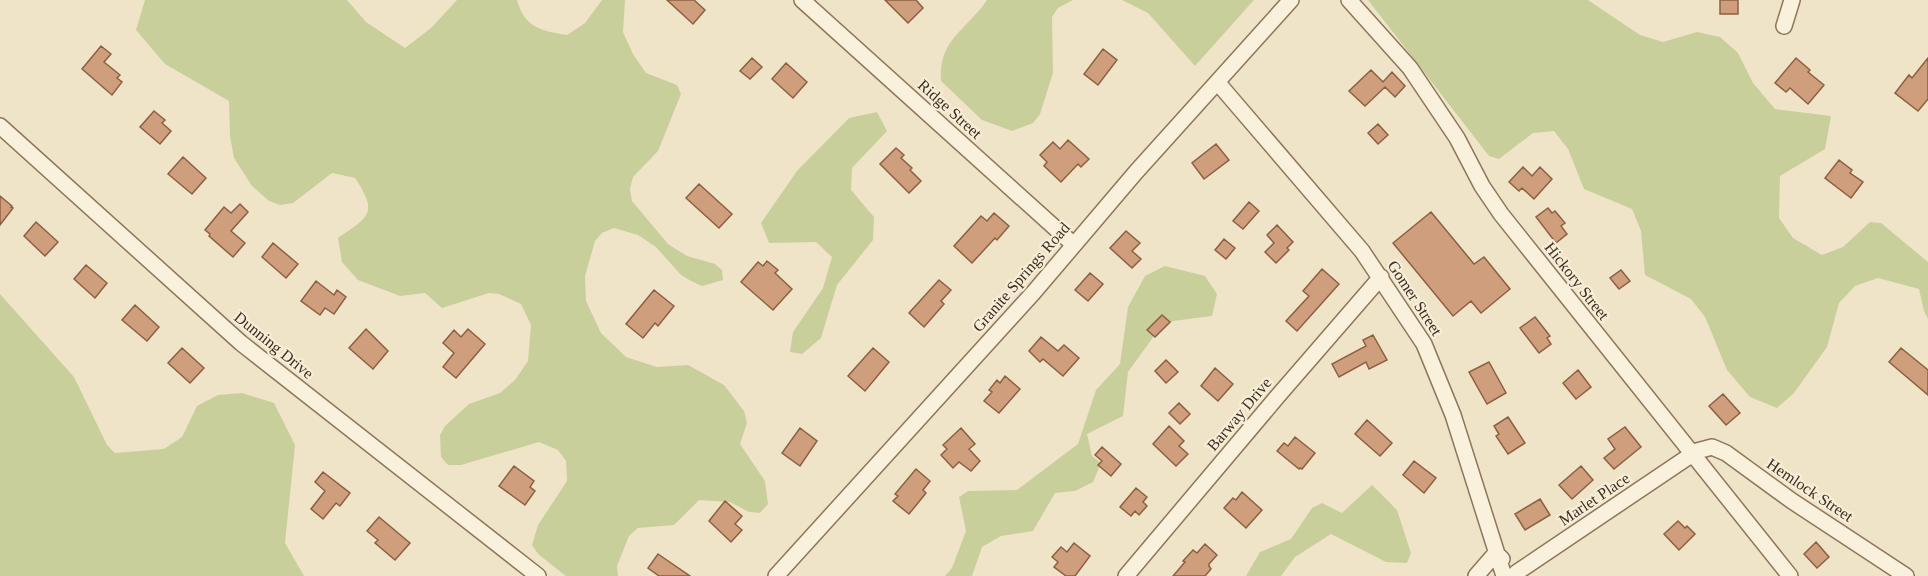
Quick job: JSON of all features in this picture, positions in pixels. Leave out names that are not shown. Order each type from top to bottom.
[{"type":"street","name":"Ridge Street","points":[[802,0],[1074,245]]},
{"type":"street","name":"Granite Springs Road","points":[[776,576],[1026,301],[1136,171],[1291,0]]},
{"type":"street","name":"Hickory Street","points":[[1349,0],[1410,68],[1457,138],[1482,186],[1501,214],[1790,576]]},
{"type":"street","points":[[1784,26],[1792,0]]},
{"type":"street","name":"Gomer Street","points":[[1218,83],[1362,251],[1424,344],[1453,415],[1496,553],[1513,575]]},
{"type":"street","name":"Dunning Drive","points":[[0,126],[241,343],[538,576]]},
{"type":"street","name":"Barway Drive","points":[[1126,576],[1381,277]]},
{"type":"street","name":"Hemlock Street","points":[[1692,455],[1697,451],[1712,447],[1726,453],[1792,501],[1906,576]]},
{"type":"street","name":"Marlet Place","points":[[1513,575],[1692,455]]},
{"type":"street","points":[[1476,576],[1496,553]]},
{"type":"green space","points":[[145,0],[347,0],[366,22],[405,48],[431,28],[457,0],[517,0],[529,22],[549,32],[567,35],[585,23],[602,0],[625,0],[623,32],[633,54],[646,73],[677,85],[681,94],[658,151],[633,177],[630,189],[632,201],[668,244],[687,256],[715,264],[722,270],[723,280],[702,286],[691,281],[681,275],[656,247],[638,235],[614,228],[602,233],[595,241],[585,276],[586,301],[601,333],[626,357],[657,367],[688,365],[724,385],[744,411],[747,423],[740,444],[765,481],[768,504],[760,513],[749,512],[730,502],[699,500],[674,525],[638,528],[629,536],[617,566],[618,576],[566,576],[538,554],[532,545],[538,525],[567,481],[566,461],[558,450],[539,442],[461,465],[448,465],[441,457],[440,435],[445,426],[469,404],[500,393],[515,380],[528,361],[531,325],[521,304],[499,294],[489,293],[442,308],[425,293],[400,296],[358,280],[342,262],[338,238],[364,219],[367,213],[367,199],[355,178],[332,173],[293,203],[280,205],[269,201],[252,186],[234,158],[230,136],[229,101],[165,64],[136,30]]},
{"type":"green space","points":[[987,0],[1073,0],[1058,8],[1052,17],[1053,73],[1040,114],[1033,123],[1012,131],[982,120],[941,81],[941,67],[949,45]]},
{"type":"green space","points":[[1122,0],[1254,0],[1195,66],[1148,13]]},
{"type":"green space","points":[[1368,0],[1588,0],[1640,35],[1663,42],[1697,32],[1720,37],[1738,53],[1753,83],[1775,109],[1831,116],[1825,149],[1780,176],[1779,218],[1793,238],[1822,255],[1843,247],[1870,222],[1881,223],[1928,262],[1928,319],[1919,289],[1878,278],[1855,286],[1839,303],[1827,347],[1794,393],[1777,408],[1750,397],[1727,370],[1705,317],[1691,299],[1645,275],[1641,231],[1632,209],[1584,189],[1568,149],[1554,131],[1533,133],[1499,159],[1489,156]]},
{"type":"green space","points":[[877,112],[887,131],[852,168],[851,190],[874,217],[873,240],[837,285],[821,338],[802,354],[790,352],[793,332],[823,288],[832,257],[816,242],[769,243],[761,223],[797,171],[849,118]]},
{"type":"green space","points":[[1165,266],[1205,276],[1217,294],[1212,316],[1173,321],[1154,336],[1128,372],[1123,416],[1087,434],[1092,456],[1101,463],[1093,482],[1075,491],[1055,493],[1033,531],[1001,536],[982,547],[972,576],[945,576],[952,568],[966,531],[959,497],[968,491],[1017,490],[1078,444],[1096,390],[1120,364],[1128,307],[1145,276]]},
{"type":"green space","points":[[0,294],[74,377],[107,445],[115,453],[164,449],[182,437],[197,406],[218,395],[242,393],[274,403],[295,445],[285,543],[304,576],[0,576]]},
{"type":"green space","points":[[1372,485],[1397,510],[1411,553],[1407,563],[1386,562],[1331,534],[1295,557],[1281,576],[1246,576],[1260,552],[1291,539],[1312,508],[1322,503],[1342,513]]},
{"type":"building","points":[[667,0],[694,0],[705,10],[693,24]]},
{"type":"building","points":[[885,0],[916,0],[923,8],[908,23]]},
{"type":"building","points":[[1720,0],[1738,0],[1738,14],[1720,14]]},
{"type":"building","points":[[101,46],[111,54],[104,62],[120,75],[117,78],[122,82],[112,95],[82,69]]},
{"type":"building","points":[[1103,49],[1117,60],[1098,85],[1084,74]]},
{"type":"building","points":[[752,58],[762,67],[750,79],[740,71]]},
{"type":"building","points":[[1796,58],[1824,85],[1808,104],[1790,88],[1786,92],[1775,83]]},
{"type":"building","points":[[1928,58],[1928,99],[1918,111],[1895,93],[1909,75],[1912,78]]},
{"type":"building","points":[[786,63],[807,82],[793,98],[772,79]]},
{"type":"building","points":[[1371,70],[1383,82],[1392,72],[1405,86],[1395,97],[1385,87],[1365,106],[1349,91]]},
{"type":"building","points":[[154,111],[165,120],[162,123],[171,131],[160,144],[140,127]]},
{"type":"building","points":[[1378,124],[1388,135],[1378,144],[1368,133]]},
{"type":"building","points":[[1068,140],[1089,159],[1081,167],[1078,164],[1061,182],[1044,166],[1047,162],[1040,155],[1053,142],[1060,149]]},
{"type":"building","points":[[1216,144],[1229,160],[1204,179],[1192,163]]},
{"type":"building","points":[[896,148],[904,155],[901,158],[921,181],[909,193],[880,164]]},
{"type":"building","points":[[183,157],[206,178],[192,194],[168,174]]},
{"type":"building","points":[[1839,160],[1852,170],[1850,173],[1863,182],[1851,198],[1825,178]]},
{"type":"building","points":[[1523,167],[1532,176],[1540,167],[1552,179],[1534,199],[1522,188],[1519,191],[1509,182]]},
{"type":"building","points":[[699,184],[732,214],[719,228],[686,198]]},
{"type":"building","points":[[0,196],[13,208],[0,225]]},
{"type":"building","points":[[1249,202],[1259,211],[1243,229],[1233,221]]},
{"type":"building","points":[[240,204],[248,212],[231,231],[245,243],[233,257],[205,230],[224,207],[231,213]]},
{"type":"building","points":[[1548,208],[1552,213],[1555,211],[1565,223],[1561,226],[1567,234],[1556,243],[1536,217]]},
{"type":"building","points":[[1431,212],[1474,264],[1484,257],[1510,289],[1481,313],[1471,301],[1453,316],[1393,243]]},
{"type":"building","points":[[994,213],[1009,226],[972,263],[954,246],[981,216],[987,221]]},
{"type":"building","points":[[36,222],[58,242],[45,256],[24,236]]},
{"type":"building","points":[[1277,225],[1293,242],[1287,248],[1289,250],[1276,263],[1265,252],[1274,243],[1267,235]]},
{"type":"building","points":[[1126,231],[1140,243],[1132,251],[1141,259],[1132,268],[1110,248]]},
{"type":"building","points":[[1224,239],[1235,248],[1226,259],[1215,250]]},
{"type":"building","points":[[273,243],[298,264],[286,278],[262,257]]},
{"type":"building","points":[[767,261],[778,270],[775,273],[792,289],[773,310],[741,282],[758,262],[763,266]]},
{"type":"building","points":[[86,265],[107,283],[95,298],[74,279]]},
{"type":"building","points":[[1322,269],[1339,284],[1297,331],[1286,321],[1309,296],[1303,291]]},
{"type":"building","points":[[1621,270],[1630,281],[1619,289],[1610,278]]},
{"type":"building","points":[[1090,273],[1103,284],[1088,301],[1075,290]]},
{"type":"building","points":[[939,280],[951,290],[941,301],[944,304],[924,327],[909,313]]},
{"type":"building","points":[[316,281],[334,295],[337,290],[346,297],[334,314],[325,308],[320,315],[301,301]]},
{"type":"building","points":[[654,290],[674,306],[658,326],[655,323],[643,338],[626,324]]},
{"type":"building","points":[[135,305],[159,327],[147,341],[122,320]]},
{"type":"building","points":[[1162,315],[1170,322],[1155,337],[1147,330]]},
{"type":"building","points":[[1535,317],[1550,336],[1547,338],[1551,344],[1539,353],[1520,328]]},
{"type":"building","points":[[366,329],[388,351],[373,369],[349,348]]},
{"type":"building","points":[[468,329],[485,344],[456,378],[443,367],[454,353],[443,343],[454,330],[461,337]]},
{"type":"building","points":[[1373,335],[1387,360],[1369,369],[1366,362],[1339,377],[1332,364],[1366,346],[1363,340]]},
{"type":"building","points":[[1041,337],[1058,351],[1064,345],[1079,358],[1063,376],[1043,359],[1040,362],[1029,351]]},
{"type":"building","points":[[182,348],[204,368],[190,383],[168,363]]},
{"type":"building","points":[[873,348],[889,362],[865,391],[848,376]]},
{"type":"building","points":[[1901,348],[1928,370],[1928,395],[1889,362]]},
{"type":"building","points":[[1166,360],[1178,372],[1166,383],[1155,371]]},
{"type":"building","points":[[1489,362],[1506,393],[1487,404],[1469,372]]},
{"type":"building","points":[[1215,368],[1233,384],[1218,401],[1201,386]]},
{"type":"building","points":[[1578,370],[1591,387],[1576,399],[1563,383]]},
{"type":"building","points":[[1005,376],[1020,389],[999,413],[984,401],[992,392],[989,390],[997,380],[1000,383]]},
{"type":"building","points":[[1723,394],[1740,413],[1726,425],[1709,406]]},
{"type":"building","points":[[1179,403],[1190,414],[1180,424],[1169,413]]},
{"type":"building","points":[[1508,417],[1525,443],[1508,454],[1496,436],[1499,434],[1494,426]]},
{"type":"building","points":[[1367,420],[1392,443],[1380,456],[1355,434]]},
{"type":"building","points":[[1169,426],[1184,441],[1179,446],[1188,454],[1176,466],[1153,444]]},
{"type":"building","points":[[1625,427],[1641,447],[1614,469],[1604,458],[1615,449],[1608,439]]},
{"type":"building","points":[[800,428],[817,441],[800,466],[782,453]]},
{"type":"building","points":[[961,428],[975,444],[969,449],[980,461],[971,471],[959,462],[953,468],[941,455],[947,449],[943,445]]},
{"type":"building","points":[[1295,437],[1315,453],[1302,469],[1277,451],[1284,443],[1288,446]]},
{"type":"building","points":[[1102,447],[1121,464],[1111,476],[1098,465],[1102,461],[1095,455]]},
{"type":"building","points":[[1414,461],[1436,478],[1424,493],[1403,475]]},
{"type":"building","points":[[514,466],[534,481],[530,487],[535,491],[525,505],[499,486]]},
{"type":"building","points":[[1581,466],[1593,480],[1572,499],[1559,485]]},
{"type":"building","points":[[916,469],[930,481],[923,490],[926,493],[909,514],[893,501],[898,496],[895,494]]},
{"type":"building","points":[[323,472],[350,493],[340,506],[336,503],[323,519],[311,509],[325,491],[315,482]]},
{"type":"building","points":[[1136,488],[1147,497],[1143,502],[1147,506],[1139,515],[1135,511],[1131,516],[1120,507]]},
{"type":"building","points":[[1242,492],[1262,510],[1246,528],[1224,508],[1233,498],[1236,500]]},
{"type":"building","points":[[1540,499],[1550,515],[1525,530],[1515,514]]},
{"type":"building","points":[[725,501],[742,516],[735,524],[742,530],[731,542],[709,521]]},
{"type":"building","points":[[379,517],[410,543],[395,560],[375,543],[378,540],[367,531]]},
{"type":"building","points":[[1678,521],[1695,534],[1679,550],[1664,534]]},
{"type":"building","points":[[1816,542],[1829,557],[1817,568],[1804,554]]},
{"type":"building","points":[[1074,543],[1090,556],[1075,576],[1066,576],[1054,567],[1058,562],[1052,557],[1061,547],[1067,552]]},
{"type":"building","points":[[1205,544],[1217,555],[1209,564],[1211,569],[1205,576],[1173,576],[1193,550],[1197,553]]},
{"type":"building","points":[[658,554],[690,576],[659,576],[648,568]]}]
